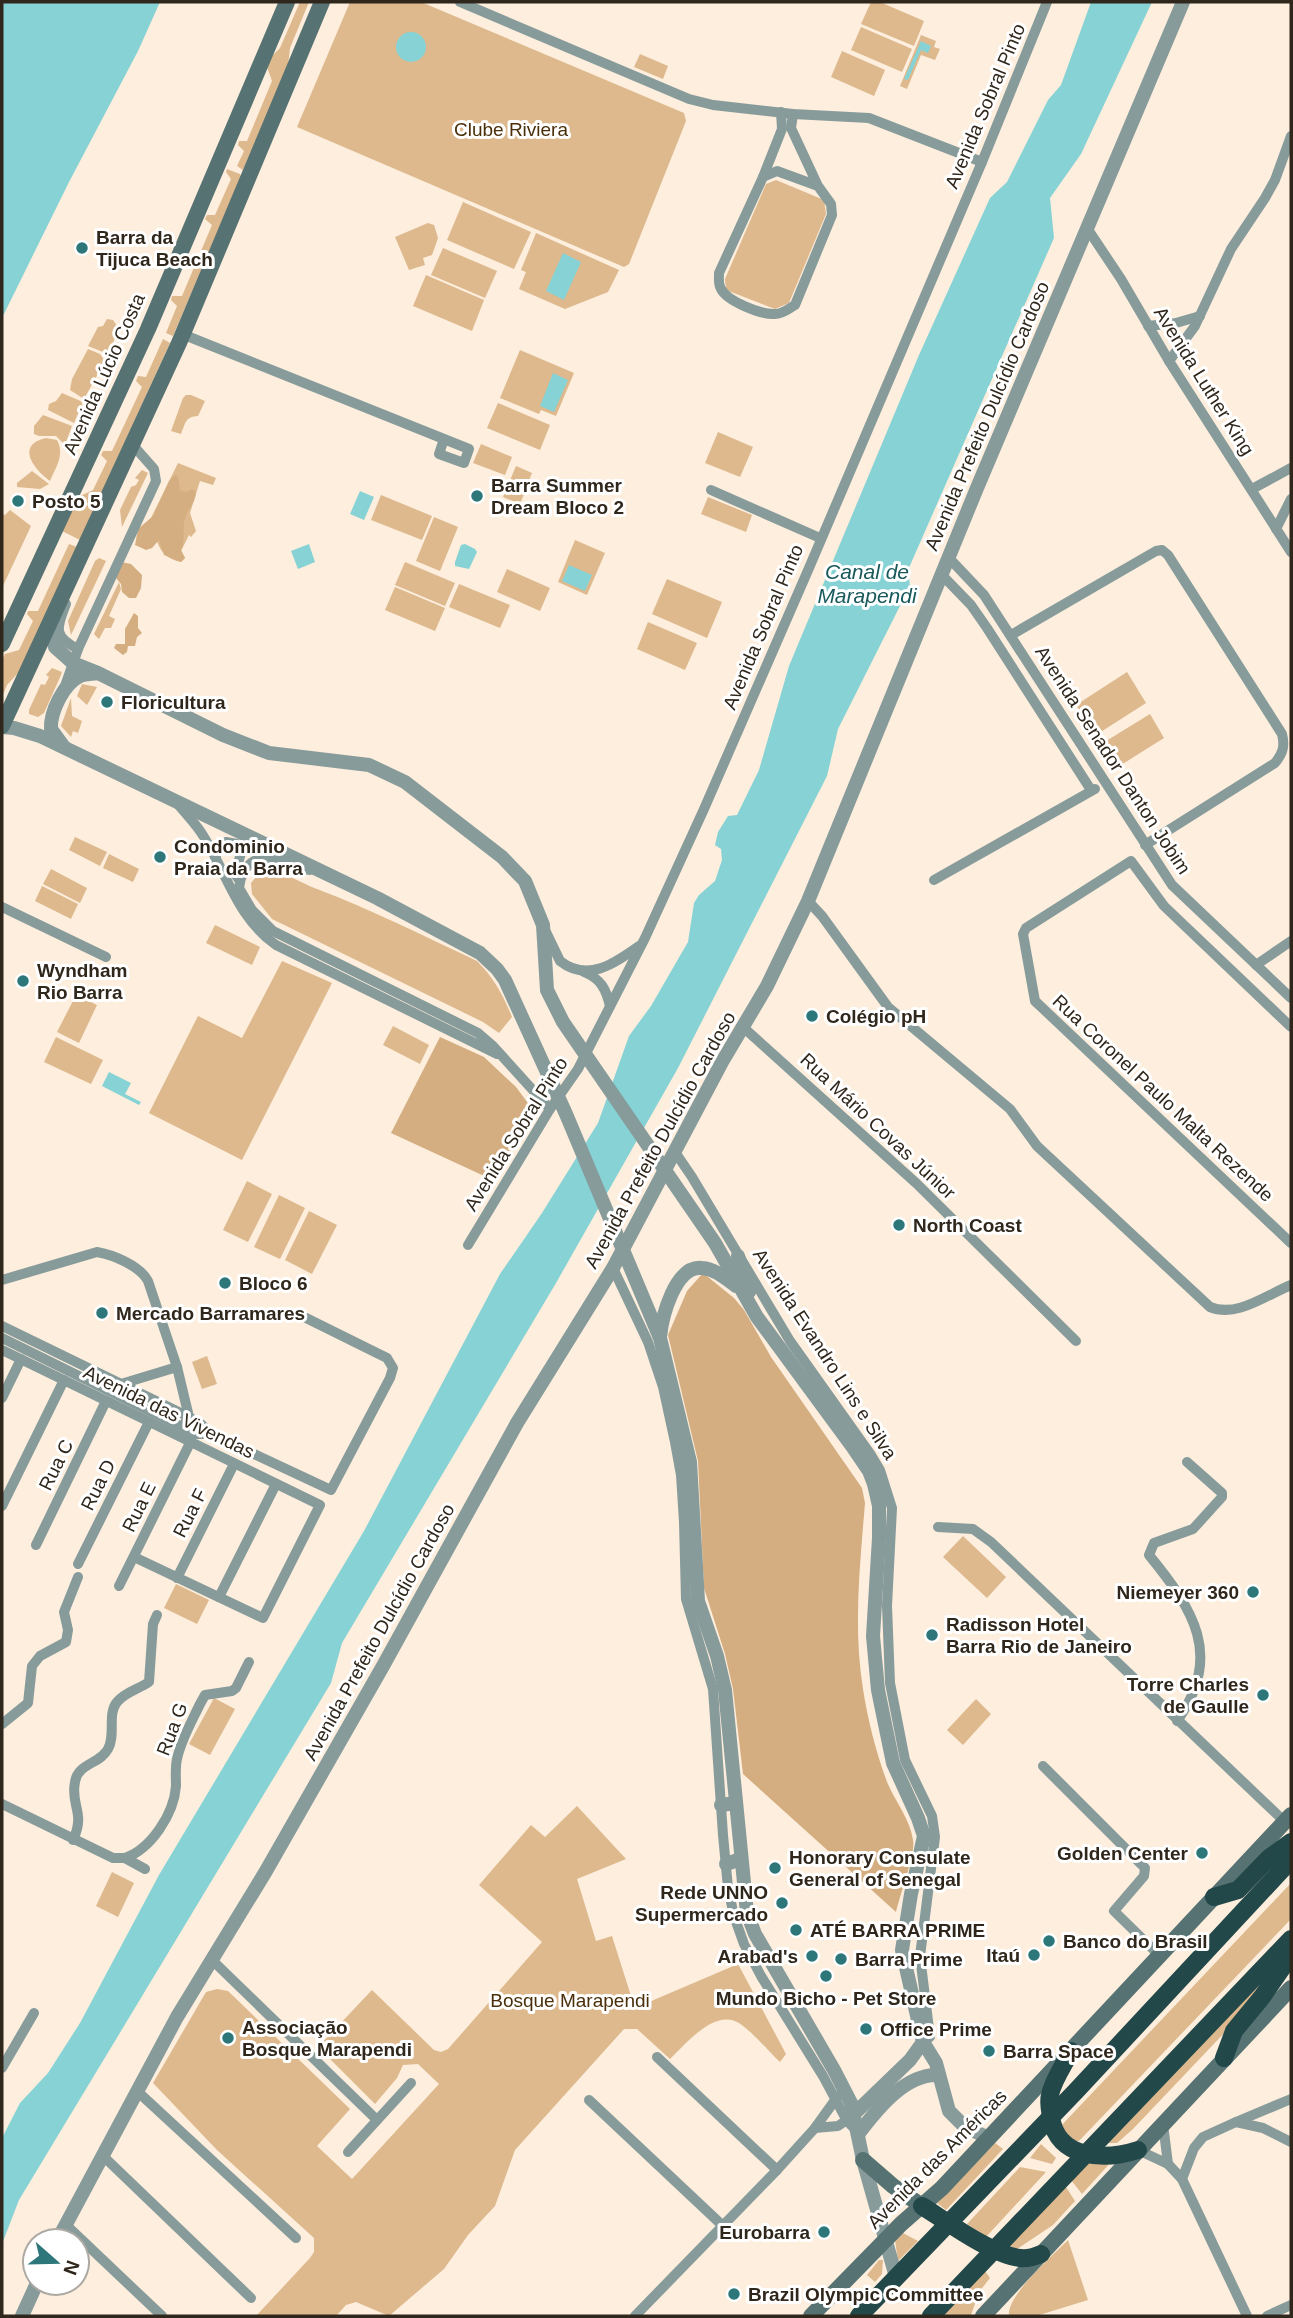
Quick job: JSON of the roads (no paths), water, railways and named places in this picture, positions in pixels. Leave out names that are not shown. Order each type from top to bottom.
[{"type":"highway","points":[[1214,1897],[1238,1890],[1269,1858],[1291,1842]]},
{"type":"highway","points":[[859,2316],[1291,1860]]},
{"type":"highway","points":[[931,2316],[1291,1939]]},
{"type":"highway","points":[[1224,2058],[1234,2031],[1291,1955]]},
{"type":"highway","points":[[1071,2051],[1050,2094],[1053,2129],[1063,2145],[1086,2153],[1114,2155],[1138,2150]]},
{"type":"highway","points":[[922,2206],[995,2249],[1022,2259],[1041,2254]]},
{"type":"main road","name":"Avenida Lúcio Costa","points":[[2,645],[148,329],[289,2]]},
{"type":"main road","points":[[304,45],[316,2]]},
{"type":"main road","points":[[2,726],[182,334],[322,2]]},
{"type":"main road","name":"Avenida das Américas","points":[[811,2316],[886,2238],[922,2206],[989,2138],[1288,1818]]},
{"type":"main road","points":[[983,2316],[1291,1988]]},
{"type":"main road","points":[[863,2160],[922,2206]]},
{"type":"street","points":[[460,2],[689,99],[713,105],[787,113],[869,118],[982,162]]},
{"type":"street","name":"Avenida Sobral Pinto","points":[[468,1245],[550,1109],[578,1069],[641,944],[704,809],[982,162],[1047,2]]},
{"type":"street","name":"Avenida Prefeito Dulcídio Cardoso","points":[[64,2227],[211,1959],[266,1871],[383,1667],[517,1423],[613,1268],[722,1062],[744,1028],[808,901],[941,574],[1183,2]]},
{"type":"street","points":[[787,113],[791,128],[818,186],[831,204],[832,215],[795,305],[778,314],[768,314],[731,299],[721,291],[718,283],[719,273],[763,177],[787,113]]},
{"type":"street","points":[[1169,361],[1200,316],[1231,249],[1275,180],[1291,136]]},
{"type":"street","points":[[763,177],[777,172],[818,186]]},
{"type":"street","name":"Avenida Luther King","points":[[1087,229],[1291,552]]},
{"type":"street","points":[[1148,326],[1176,323],[1200,316]]},
{"type":"street","points":[[182,334],[444,439]]},
{"type":"street","points":[[65,748],[52,732],[50,722],[75,656],[156,481],[154,469],[132,444]]},
{"type":"street","points":[[1252,489],[1291,468]]},
{"type":"street","points":[[711,490],[820,538]]},
{"type":"street","points":[[1276,529],[1291,499]]},
{"type":"street","points":[[1011,635],[1156,551],[1163,550],[1282,734],[1283,751],[1275,763],[1144,845]]},
{"type":"street","name":"Avenida Senador Danton Jobim","points":[[949,558],[982,593],[1011,635],[1172,885],[1291,998]]},
{"type":"street","name":"Avenida Senador Danton Jobim","points":[[941,574],[987,628],[1091,790]]},
{"type":"street","points":[[69,576],[71,592],[58,631],[75,656]]},
{"type":"street","points":[[48,623],[55,647],[75,656],[98,673],[248,746],[283,755],[354,762],[387,772],[405,782],[515,869],[532,894],[560,961],[595,977],[603,985],[610,1006]]},
{"type":"street","points":[[64,690],[81,676],[98,673]]},
{"type":"street","points":[[2,726],[28,732],[65,748],[377,898],[480,953],[505,980],[554,1087],[660,1338],[690,1462],[696,1589],[718,1656],[725,1690],[729,1804],[726,1864],[734,1916],[744,1944],[840,2094]]},
{"type":"street","points":[[933,880],[1091,790],[1108,787]]},
{"type":"street","points":[[175,801],[199,829],[242,910],[262,934],[276,945],[499,1055]]},
{"type":"street","points":[[215,860],[226,842],[237,844],[241,853],[235,874],[240,881]]},
{"type":"street","points":[[320,871],[298,868],[269,857],[261,858],[247,867],[239,888],[246,902],[273,931],[478,1033],[494,1046],[499,1055],[550,1109]]},
{"type":"street","name":"Avenida Senador Danton Jobim","points":[[1026,928],[1131,862],[1150,889],[1184,927],[1291,1026]]},
{"type":"street","points":[[808,901],[822,916],[888,1007],[1010,1109],[1037,1146],[1210,1307],[1219,1311],[1233,1311],[1291,1285]]},
{"type":"street","points":[[2,907],[106,957]]},
{"type":"street","points":[[1184,927],[1199,912]]},
{"type":"street","name":"Avenida Evandro Lins e Silva","points":[[543,925],[547,990],[563,1022],[715,1243],[757,1317],[869,1471],[879,1506],[873,1636],[878,1690],[893,1763],[924,1836],[902,1950],[923,2042],[936,2063],[949,2111],[965,2127],[989,2138]]},
{"type":"street","name":"Rua Coronel Paulo Malta Rezende","points":[[1026,928],[1022,937],[1035,1001],[1291,1243]]},
{"type":"street","points":[[1256,964],[1291,941]]},
{"type":"street","points":[[582,971],[603,968],[641,944]]},
{"type":"street","points":[[363,988],[380,990],[428,1014],[437,1012]]},
{"type":"street","name":"Rua Mário Covas Júnior","points":[[744,1028],[916,1183],[1076,1340]]},
{"type":"street","name":"Avenida Evandro Lins e Silva","points":[[675,1153],[790,1341],[880,1470],[892,1508],[887,1606],[890,1684],[905,1760],[932,1816],[935,1837],[920,1956],[930,2037],[923,2042]]},
{"type":"street","points":[[2,1280],[97,1252],[143,1271],[149,1281],[177,1367],[189,1417],[182,1427]]},
{"type":"street","points":[[738,1256],[757,1317]]},
{"type":"street","points":[[613,1268],[648,1342],[663,1387],[681,1475],[684,1580],[688,1607],[713,1689],[729,1804],[741,1859],[747,1913],[755,1934],[859,2133],[863,2160],[896,2277]]},
{"type":"street","points":[[663,1387],[660,1338],[665,1309],[681,1278],[689,1270],[697,1268],[713,1271],[739,1288]]},
{"type":"street","points":[[2,1326],[189,1417],[211,1434],[329,1490],[334,1487],[393,1368],[387,1358],[298,1314]]},
{"type":"street","points":[[2,1338],[196,1434],[211,1434]]},
{"type":"street","name":"Avenida das Vivendas","points":[[2,1350],[320,1505],[263,1618],[219,1597]]},
{"type":"street","points":[[2,1398],[21,1359]]},
{"type":"street","points":[[121,1384],[177,1367]]},
{"type":"street","points":[[2,1506],[64,1380]]},
{"type":"street","points":[[802,1381],[844,1418]]},
{"type":"street","name":"Rua C","points":[[36,1545],[106,1401]]},
{"type":"street","name":"Rua D","points":[[78,1564],[149,1422]]},
{"type":"street","name":"Rua E","points":[[120,1586],[190,1443]]},
{"type":"street","points":[[1177,1721],[1190,1703],[1199,1680],[1201,1645],[1196,1624],[1185,1602],[1149,1555],[1154,1543],[1193,1529],[1222,1497],[1222,1493],[1187,1462]]},
{"type":"street","name":"Rua F","points":[[177,1578],[234,1464]]},
{"type":"street","points":[[134,1557],[219,1597],[276,1483]]},
{"type":"street","points":[[938,1527],[964,1527],[979,1532],[1177,1721],[1288,1818]]},
{"type":"street","points":[[2,1724],[28,1703],[32,1666],[40,1656],[66,1642],[68,1630],[64,1612],[78,1577]]},
{"type":"street","points":[[684,1580],[703,1613]]},
{"type":"street","points":[[73,1840],[80,1823],[74,1786],[77,1776],[81,1769],[102,1756],[110,1747],[115,1704],[123,1696],[149,1682],[153,1624],[157,1615]]},
{"type":"street","name":"Rua G","points":[[125,1858],[138,1853],[149,1844],[172,1805],[176,1786],[176,1761],[205,1696],[233,1691],[249,1662]]},
{"type":"street","points":[[1043,1766],[1145,1868],[1144,1876],[1114,1911],[1160,1956]]},
{"type":"street","points":[[2,1804],[73,1840],[113,1858],[125,1858],[145,1869]]},
{"type":"street","points":[[726,1864],[741,1859]]},
{"type":"street","points":[[211,1959],[377,2120]]},
{"type":"street","points":[[2,2068],[34,2013]]},
{"type":"street","points":[[815,2128],[838,2126],[850,2118],[910,2060],[923,2042]]},
{"type":"street","points":[[657,2057],[777,2170]]},
{"type":"street","points":[[859,2133],[908,2083],[921,2076],[939,2075]]},
{"type":"street","points":[[348,2152],[411,2083]]},
{"type":"street","points":[[137,2091],[296,2238]]},
{"type":"street","points":[[635,2316],[777,2170],[815,2128],[840,2094]]},
{"type":"street","points":[[1182,2179],[1194,2148],[1203,2137],[1291,2099]]},
{"type":"street","points":[[589,2100],[723,2226]]},
{"type":"street","points":[[1236,2122],[1263,2129],[1291,2142]]},
{"type":"street","points":[[1163,2124],[1168,2164]]},
{"type":"street","points":[[1138,2150],[1168,2164],[1182,2179],[1247,2316]]},
{"type":"street","points":[[102,2155],[251,2298]]},
{"type":"street","points":[[65,2224],[162,2316]]},
{"type":"street","points":[[26,2314],[32,2297]]},
{"type":"street","points":[[1267,2316],[1291,2305]]},
{"type":"water","points":[[2,2],[160,2],[138,51],[2,318]]},
{"type":"water","name":"Canal de Marapendi","points":[[1091,2],[1152,2],[1081,154],[1050,198],[1054,238],[908,570],[910,586],[838,729],[827,776],[678,1068],[556,1283],[342,1643],[331,1683],[19,2200],[2,2244],[2,2138],[20,2103],[48,2073],[80,2023],[159,1875],[364,1531],[500,1274],[598,1123],[629,1036],[651,1006],[688,942],[694,903],[715,881],[722,860],[721,849],[715,845],[718,832],[728,816],[737,815],[759,770],[789,666],[919,355],[990,198],[1007,182],[1048,100],[1061,85]]},
{"type":"water","points":[[411,32],[417,33],[425,41],[425,53],[417,61],[411,62],[405,61],[397,53],[396,47],[397,41],[405,33]]},
{"type":"water","points":[[921,41],[931,46],[928,53],[921,50],[908,80],[904,79]]},
{"type":"water","points":[[563,253],[581,262],[564,300],[546,291]]},
{"type":"water","points":[[553,373],[568,380],[554,412],[540,406]]},
{"type":"water","points":[[360,491],[374,497],[364,520],[350,514]]},
{"type":"water","points":[[309,544],[315,562],[298,569],[291,551]]},
{"type":"water","points":[[465,544],[477,552],[469,569],[455,566],[461,545]]},
{"type":"water","points":[[569,565],[592,575],[585,591],[562,581]]},
{"type":"water","points":[[109,1072],[131,1083],[125,1094],[141,1102],[139,1105],[102,1086]]},
{"type":"place","name":"Barra da Tijuca Beach","points":[[82,248]]},
{"type":"place","name":"Barra Summer Dream Bloco 2","points":[[477,496]]},
{"type":"place","name":"Posto 5","points":[[18,501]]},
{"type":"place","name":"Floricultura","points":[[107,702]]},
{"type":"place","name":"Condominio Praia da Barra","points":[[160,857]]},
{"type":"place","name":"Wyndham Rio Barra","points":[[23,981]]},
{"type":"place","name":"Colégio pH","points":[[812,1016]]},
{"type":"place","name":"North Coast","points":[[899,1225]]},
{"type":"place","name":"Bloco 6","points":[[225,1283]]},
{"type":"place","name":"Mercado Barramares","points":[[102,1313]]},
{"type":"place","name":"Niemeyer 360","points":[[1253,1592]]},
{"type":"place","name":"Radisson Hotel Barra Rio de Janeiro","points":[[932,1635]]},
{"type":"place","name":"Torre Charles de Gaulle","points":[[1263,1695]]},
{"type":"place","name":"Golden Center","points":[[1202,1853]]},
{"type":"place","name":"Honorary Consulate General of Senegal","points":[[775,1868]]},
{"type":"place","name":"Rede UNNO Supermercado","points":[[782,1903]]},
{"type":"place","name":"ATÉ BARRA PRIME","points":[[796,1930]]},
{"type":"place","name":"Banco do Brasil","points":[[1049,1941]]},
{"type":"place","name":"Itaú","points":[[1034,1955]]},
{"type":"place","name":"Arabad's","points":[[812,1956]]},
{"type":"place","name":"Barra Prime","points":[[841,1959]]},
{"type":"place","name":"Mundo Bicho - Pet Store","points":[[826,1976]]},
{"type":"place","name":"Office Prime","points":[[866,2029]]},
{"type":"place","name":"Associação Bosque Marapendi","points":[[228,2038]]},
{"type":"place","name":"Barra Space","points":[[989,2051]]},
{"type":"place","name":"Eurobarra","points":[[824,2232]]},
{"type":"place","name":"Brazil Olympic Committee","points":[[734,2294]]},
{"type":"park label","name":"Clube Riviera","points":[[511,129]]},
{"type":"park label","name":"Bosque Marapendi","points":[[570,2000]]}]
